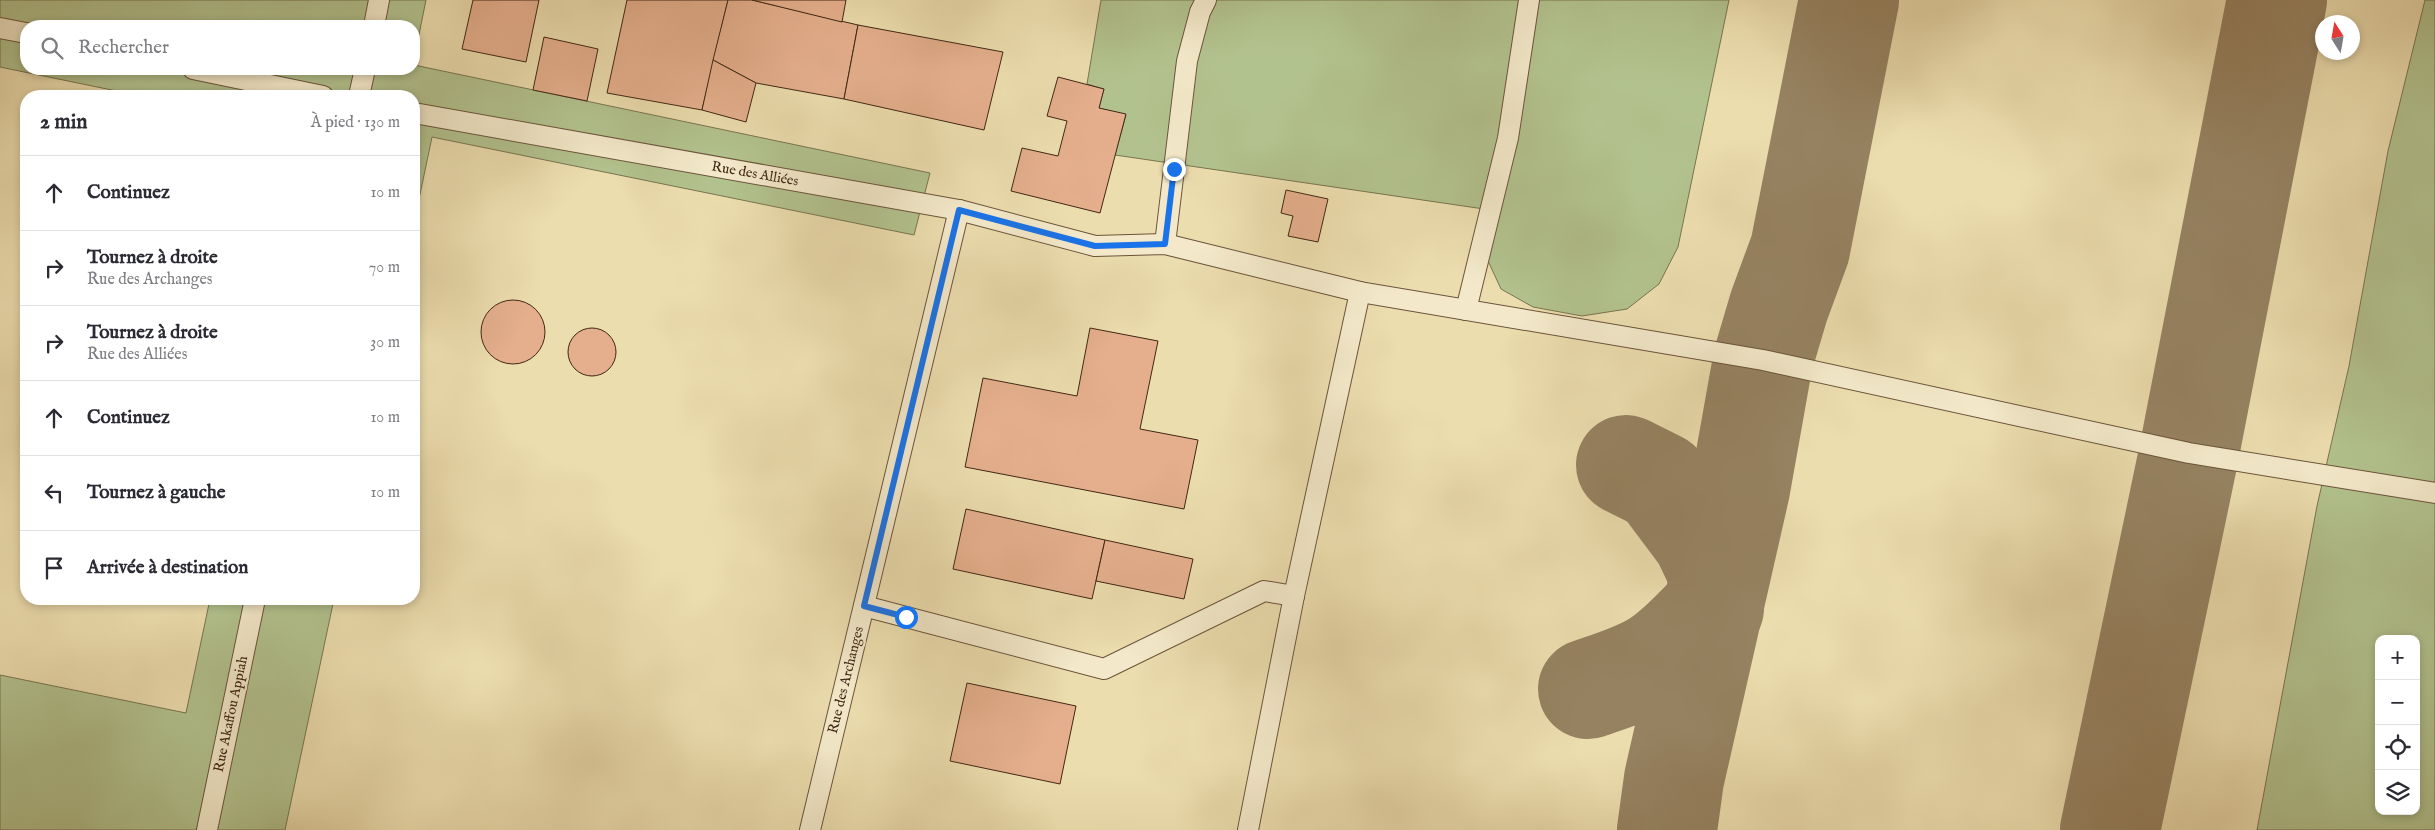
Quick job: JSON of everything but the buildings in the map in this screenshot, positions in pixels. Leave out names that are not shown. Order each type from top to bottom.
[{"type":"lane","points":[[375,20],[379,0]]},
{"type":"lane","points":[[1165,244],[1187,61],[1200,12],[1206,0]]},
{"type":"lane","points":[[1466,310],[1508,138],[1529,0]]},
{"type":"lane","points":[[0,28],[20,32]]},
{"type":"lane","points":[[222,75],[294,90]]},
{"type":"lane","points":[[361,90],[364,75]]},
{"type":"lane","name":"Rue des Alliées","points":[[420,114],[959,210],[1095,246],[1165,244],[1360,292],[1763,360],[2189,453],[2435,493]]},
{"type":"lane","name":"Rue des Archanges","points":[[810,830],[959,210]]},
{"type":"lane","points":[[1248,830],[1294,596],[1360,292]]},
{"type":"lane","points":[[864,606],[1104,669],[1264,591],[1294,596]]},
{"type":"lane","name":"Rue Akaffou Appiah","points":[[207,830],[254,605]]},
{"type":"green space","points":[[0,0],[426,0],[420,30],[420,20],[20,20],[20,71],[0,67]]},
{"type":"green space","points":[[1101,0],[1729,0],[1678,247],[1659,284],[1627,309],[1582,316],[1533,307],[1501,289],[1483,250],[1484,209],[1115,155],[1126,115],[1099,108],[1104,89],[1087,84]]},
{"type":"green space","points":[[2425,0],[2435,0],[2435,830],[2257,830],[2317,506],[2349,366],[2388,151]]},
{"type":"green space","points":[[420,66],[930,173],[914,235],[432,137],[420,194],[420,90],[112,90],[39,75],[420,75]]},
{"type":"green space","points":[[209,605],[333,605],[285,830],[0,830],[0,675],[186,713]]},
{"type":"taxiway","points":[[1667,830],[1674,779],[1740,489],[1763,360],[1779,306],[1800,249],[1849,0]]},
{"type":"taxiway","points":[[2110,830],[2189,453],[2277,0]]},
{"type":"taxiway","points":[[1626,465],[1660,482],[1702,538],[1720,576]]},
{"type":"taxiway","points":[[1588,689],[1614,680],[1656,661],[1679,643],[1714,608]]},
{"type":"route","points":[[906,617],[864,606],[959,210],[1095,246],[1165,244],[1174,169]]}]
